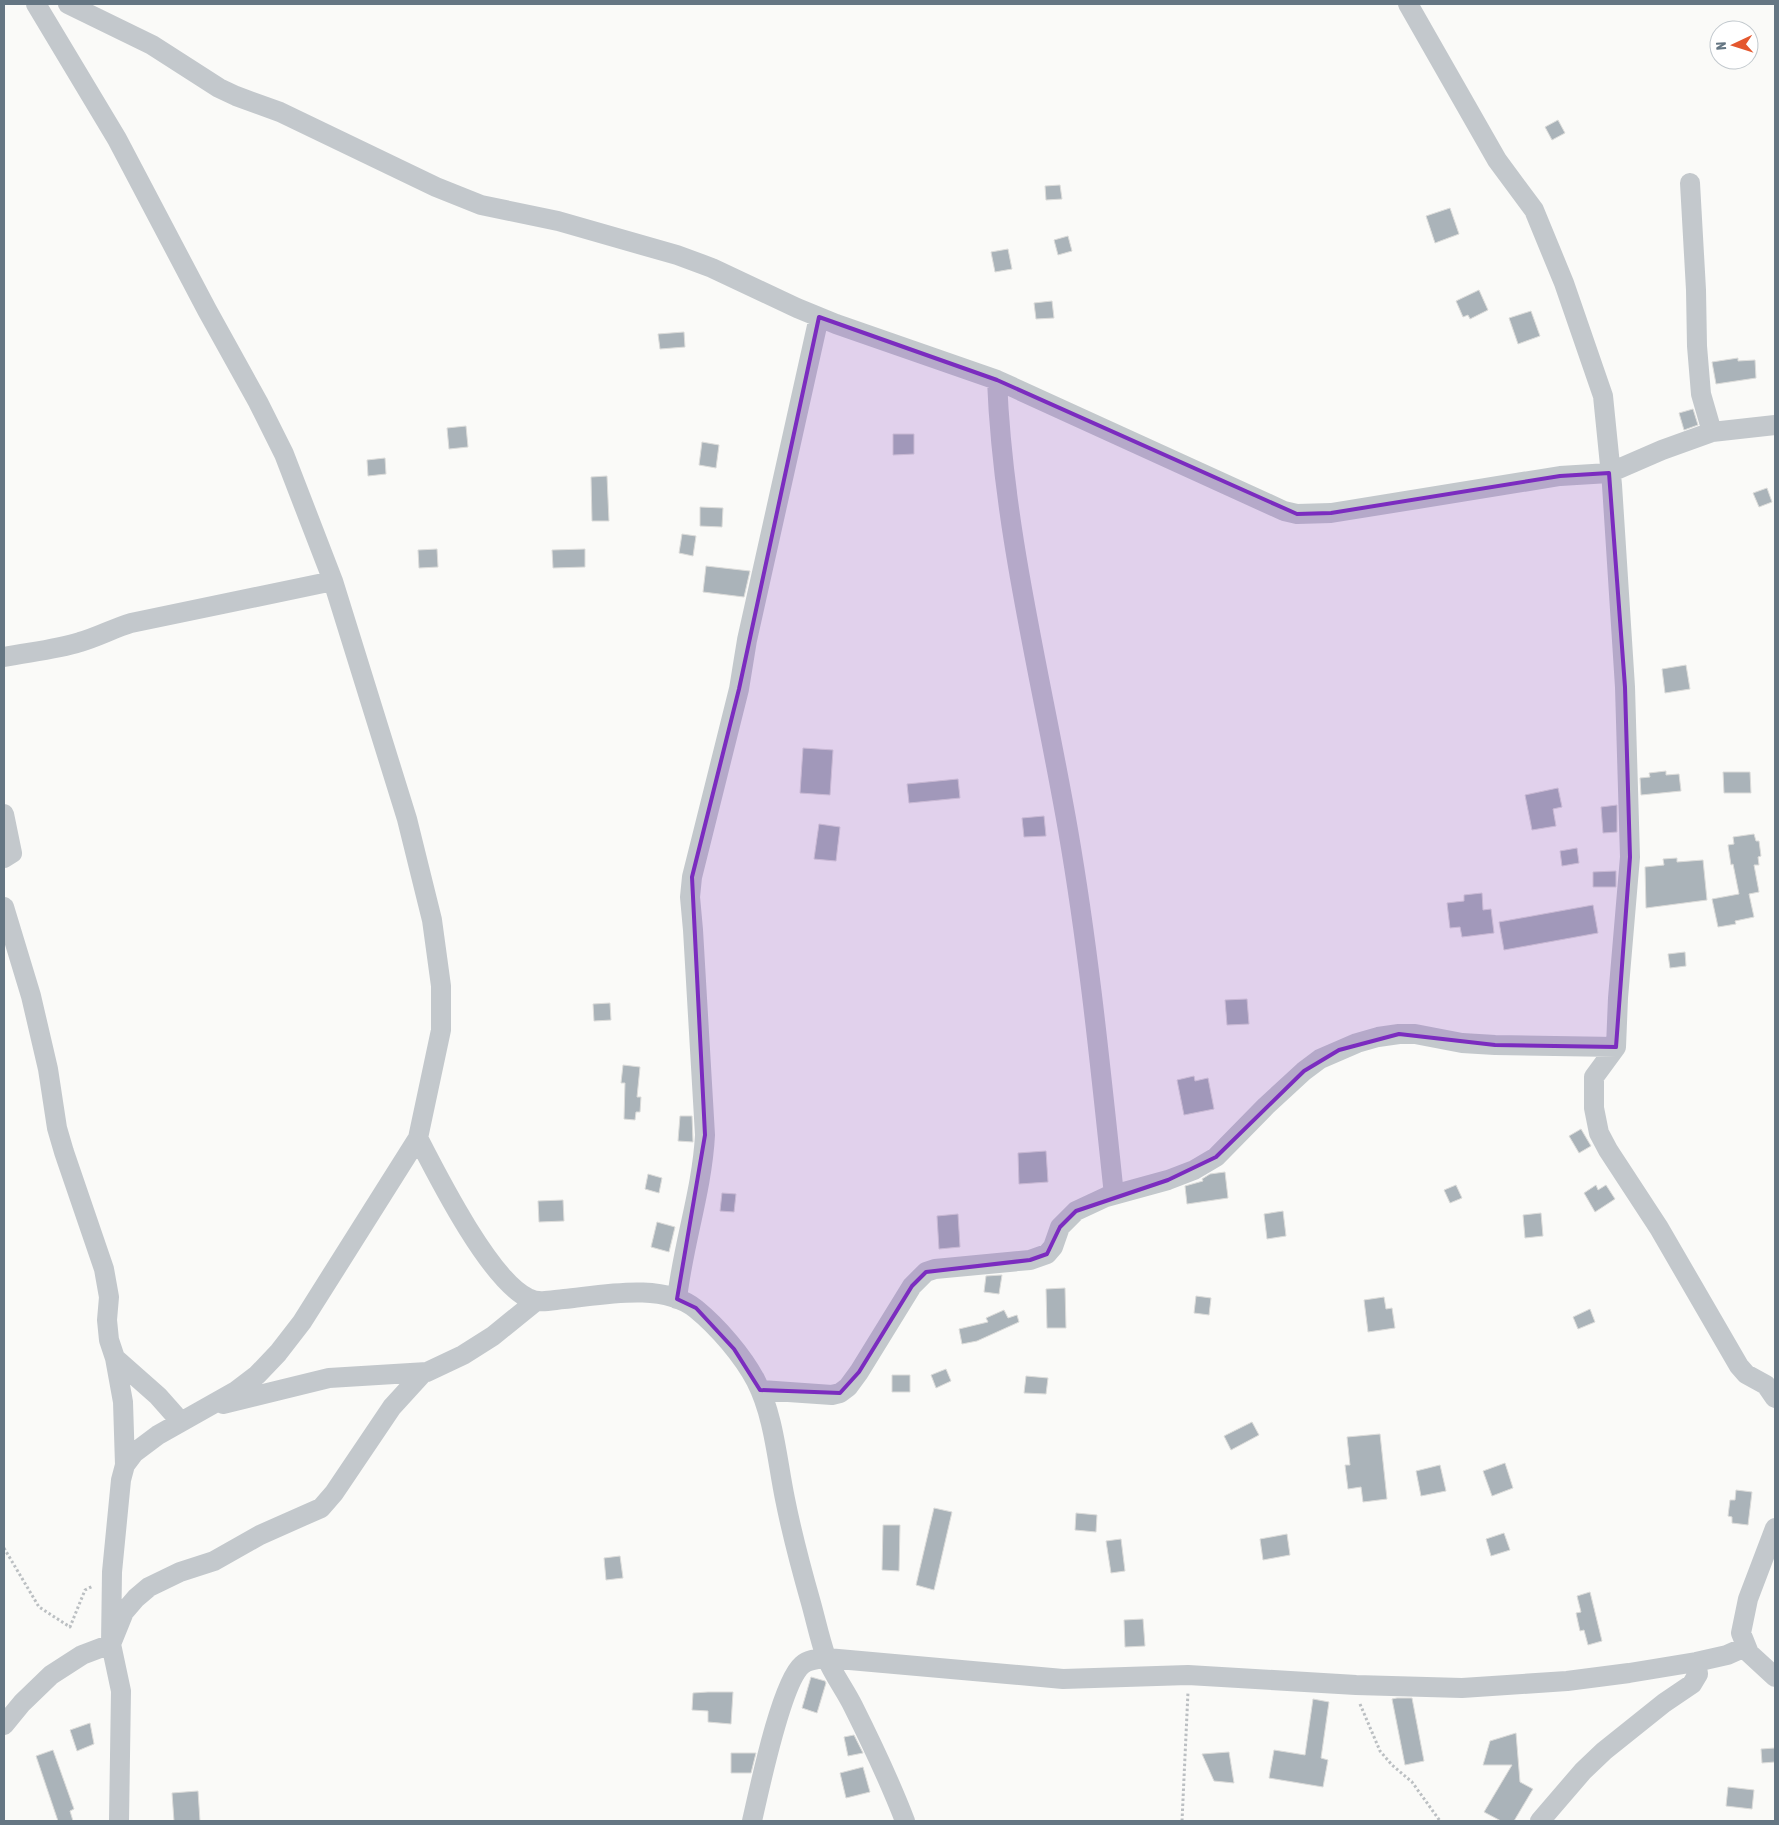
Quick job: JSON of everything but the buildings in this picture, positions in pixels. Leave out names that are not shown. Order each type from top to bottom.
[{"type":"street","points":[[36,4],[117,139],[258,402],[291,472],[333,581],[407,819],[432,920],[441,986],[441,1030],[418,1138],[307,1314],[278,1353],[257,1376],[236,1391],[144,1445],[134,1453],[125,1465]]},
{"type":"street","points":[[68,4],[152,45],[205,79],[236,96],[280,112],[436,187],[481,205],[558,222],[677,255],[712,268],[819,317],[997,380],[1284,511],[1297,514],[1331,513],[1560,476],[1609,473],[1662,450],[1712,432],[1775,425]]},
{"type":"street","points":[[1408,4],[1497,160],[1534,210],[1564,283],[1603,396],[1612,494],[1625,688],[1630,858],[1618,998],[1616,1046],[1594,1077],[1594,1108],[1600,1133],[1608,1150],[1659,1228],[1739,1366],[1746,1374],[1766,1385],[1775,1398]]},
{"type":"street","points":[[1690,183],[1701,394],[1712,432]]},
{"type":"street","points":[[677,1299],[687,1238],[703,1165],[705,1136],[690,897],[692,877],[738,689],[747,640],[819,317]]},
{"type":"street","points":[[997,380],[998,410],[1007,494],[1062,793],[1085,932],[1114,1195]]},
{"type":"street","points":[[4,657],[74,644],[113,628],[131,623],[333,581]]},
{"type":"street","points":[[4,814],[12,853],[4,858]]},
{"type":"street","points":[[4,908],[31,996],[48,1069],[56,1120],[64,1152],[104,1269],[108,1297],[107,1320],[109,1340],[115,1358],[123,1402],[125,1465],[121,1480],[112,1572],[111,1644],[121,1691],[119,1821]]},
{"type":"street","points":[[760,1390],[832,1395],[840,1393],[848,1387],[860,1372],[912,1286],[926,1272],[935,1269],[1030,1260],[1047,1254],[1060,1227],[1076,1210],[1114,1195],[1168,1180],[1194,1170],[1216,1157],[1266,1106],[1304,1071],[1326,1056],[1364,1041],[1398,1034],[1415,1034],[1462,1043],[1495,1045],[1616,1046]]},
{"type":"street","points":[[418,1138],[451,1198],[495,1267],[517,1292],[536,1302],[640,1293],[656,1294],[677,1299],[696,1308],[745,1363],[760,1390],[768,1414],[793,1538],[827,1658],[892,1786],[905,1821]]},
{"type":"street","points":[[209,1407],[262,1396],[329,1378],[423,1372],[443,1365],[472,1350],[536,1302]]},
{"type":"street","points":[[115,1358],[158,1396],[181,1422]]},
{"type":"street","points":[[4,1725],[22,1703],[51,1675],[82,1655],[111,1644],[124,1612],[149,1587],[180,1572],[214,1561],[260,1536],[321,1508],[334,1493],[392,1408],[423,1372]]},
{"type":"street","points":[[1775,1528],[1748,1598],[1741,1633],[1749,1653],[1775,1677]]},
{"type":"street","points":[[752,1821],[774,1732],[793,1676],[801,1665],[812,1659],[827,1658],[1064,1680],[1188,1675],[1431,1688],[1491,1687],[1568,1681],[1696,1662],[1727,1655],[1745,1647]]},
{"type":"street","points":[[1540,1821],[1583,1771],[1604,1751],[1664,1703],[1692,1684],[1698,1674],[1696,1662]]},
{"type":"path","points":[[4,1548],[39,1607],[70,1627],[85,1590],[112,1572]]},
{"type":"path","points":[[1182,1821],[1188,1675]]},
{"type":"path","points":[[1351,1684],[1380,1751],[1392,1765],[1412,1782],[1440,1821]]},
{"type":"highlighted area","points":[[819,317],[997,380],[1297,514],[1331,513],[1560,476],[1609,473],[1625,687],[1630,857],[1616,1047],[1495,1045],[1399,1034],[1339,1050],[1304,1071],[1216,1157],[1168,1180],[1076,1211],[1060,1227],[1047,1254],[1030,1260],[926,1272],[912,1286],[859,1372],[840,1393],[760,1390],[734,1349],[696,1308],[677,1299],[705,1135],[692,877],[739,689]]}]
